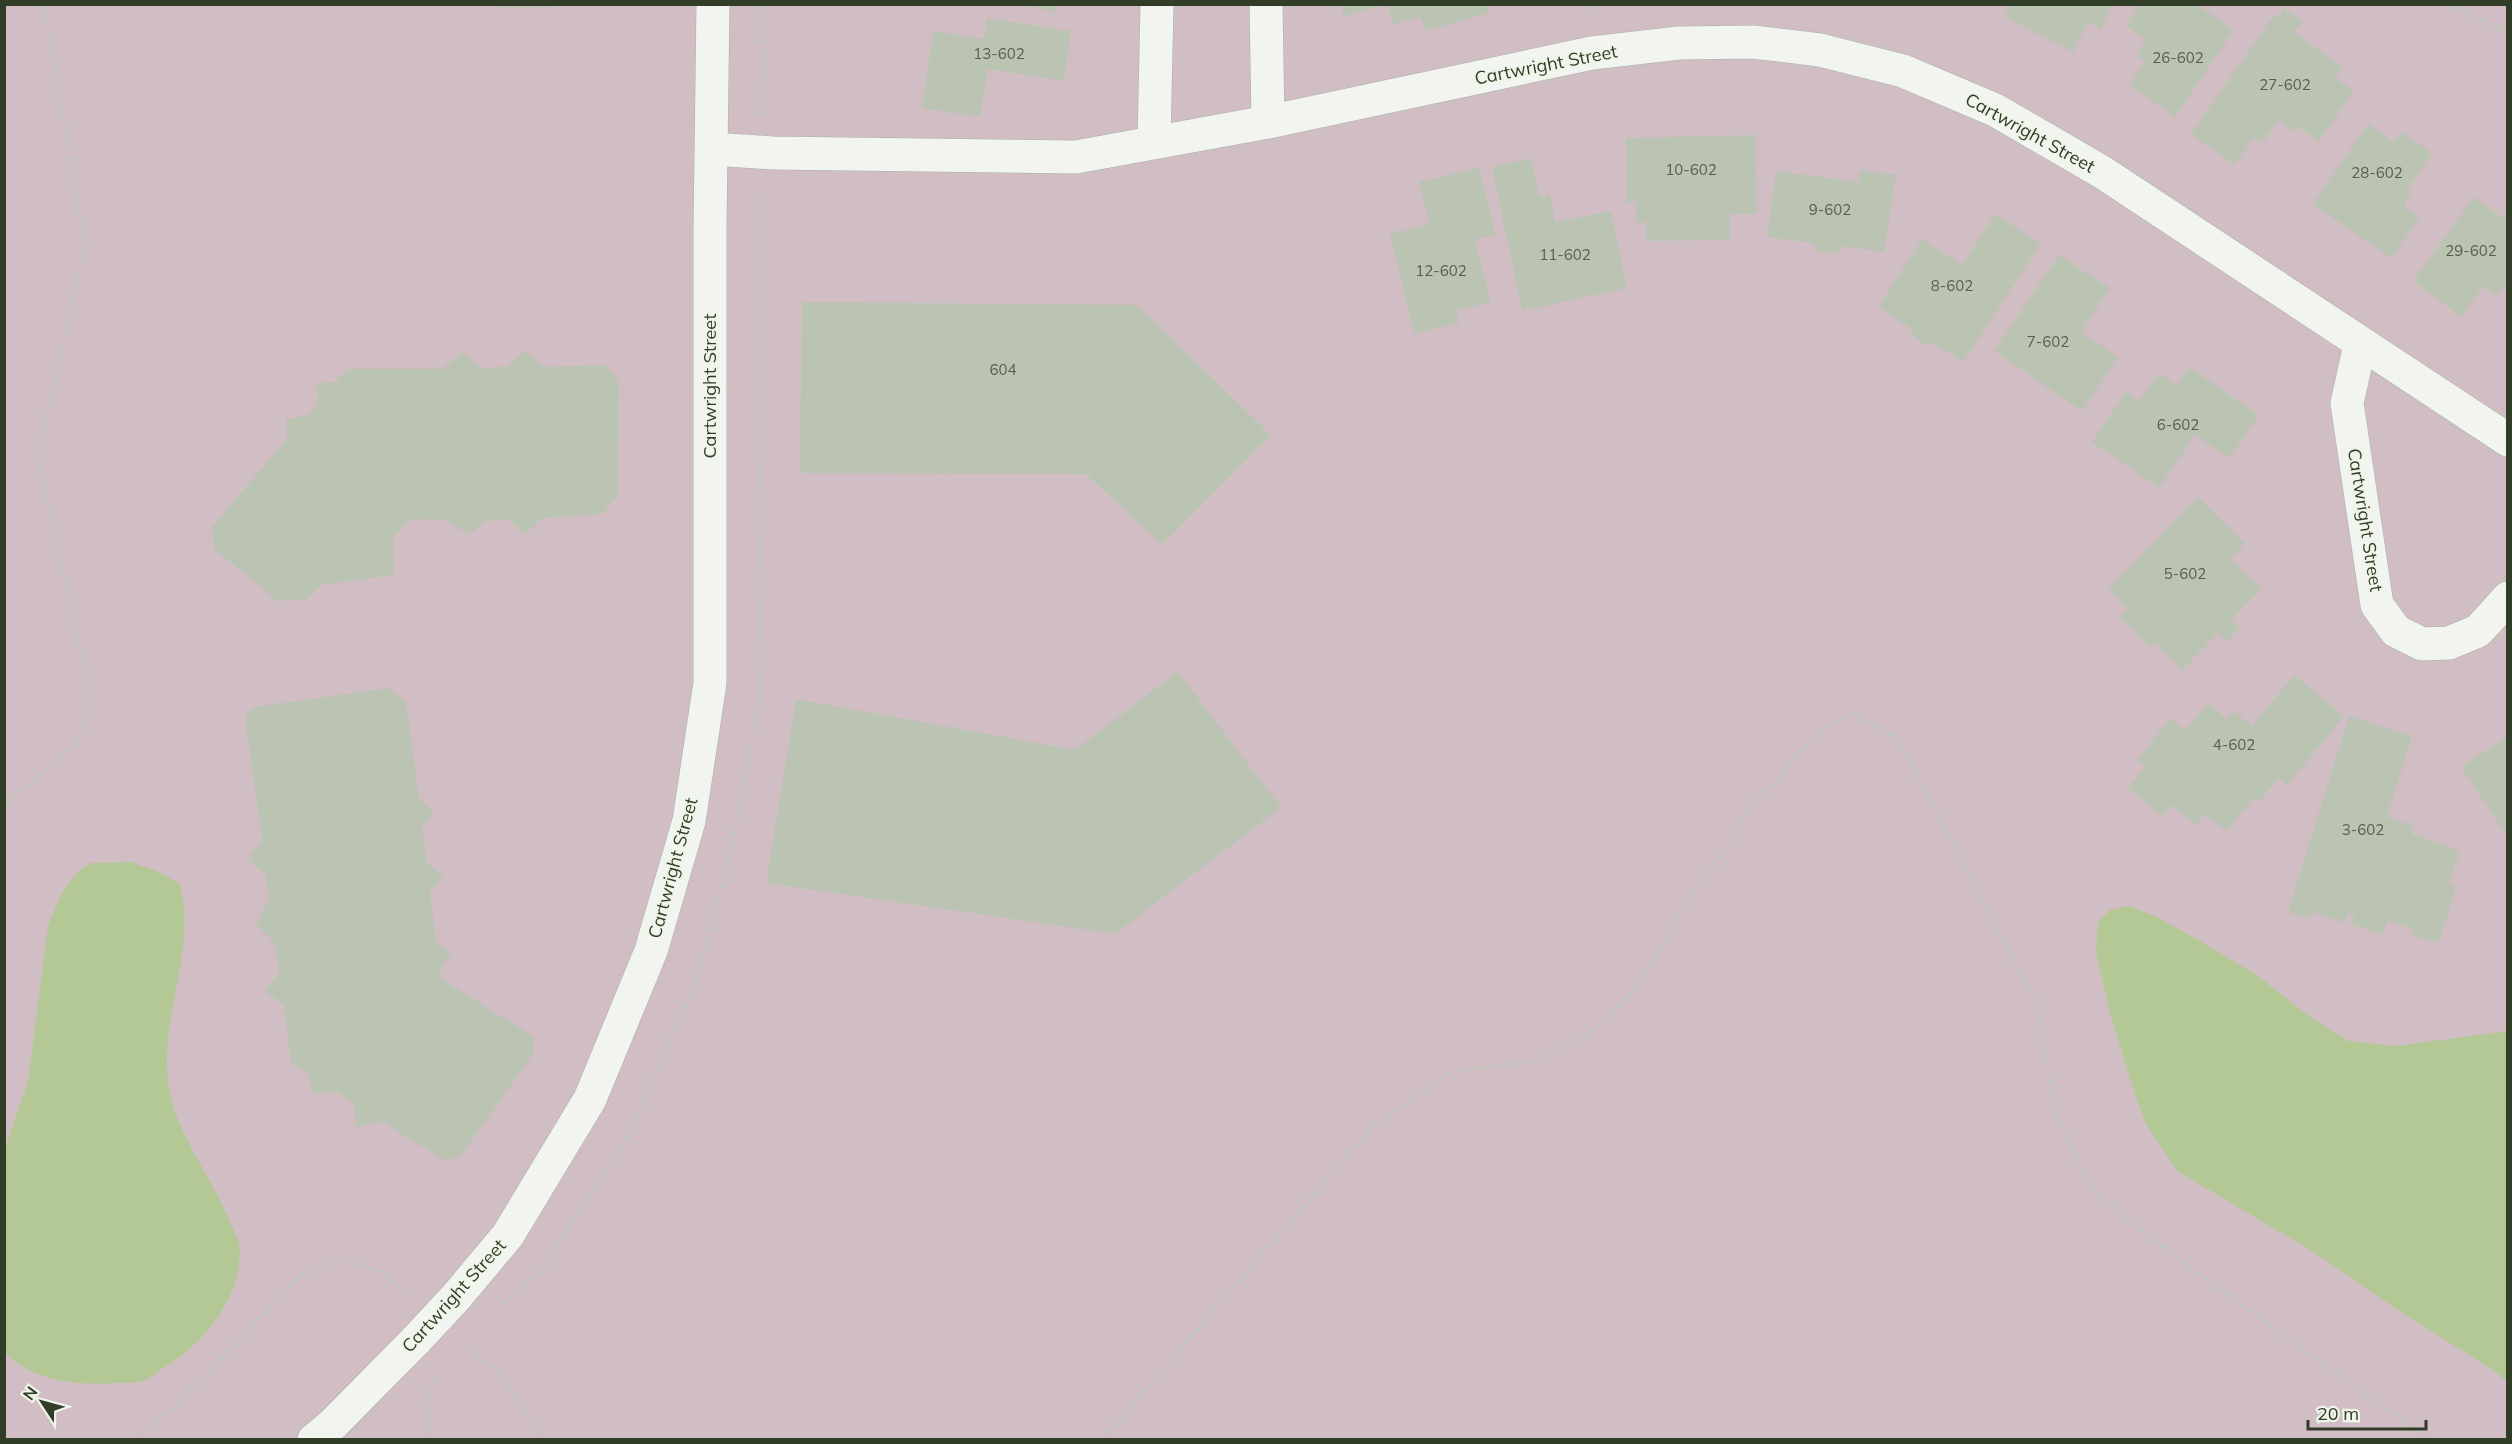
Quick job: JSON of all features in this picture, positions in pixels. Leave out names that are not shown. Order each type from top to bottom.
[{"type":"street","name":"Cartwright Street","points":[[314,1440],[333,1424],[417,1339],[457,1296],[508,1234],[590,1098],[651,951],[689,821],[710,683],[710,227],[713,4]]},
{"type":"street","points":[[1154,142],[1157,4]]},
{"type":"street","points":[[1266,4],[1268,122]]},
{"type":"street","name":"Cartwright Street","points":[[712,149],[773,153],[1076,157],[1268,122],[1592,53],[1679,43],[1753,42],[1820,50],[1903,71],[1995,110],[2102,172],[2360,345],[2508,440]]},
{"type":"street","name":"Cartwright Street","points":[[2360,345],[2347,403],[2378,605],[2396,632],[2422,644],[2449,644],[2478,631],[2508,598]]},
{"type":"path","points":[[4,805],[75,745],[92,701],[38,460],[85,244],[44,4]]},
{"type":"path","points":[[2448,4],[2508,33]]},
{"type":"path","points":[[1102,1440],[1372,1127],[1448,1072],[1533,1061],[1583,1038],[1627,998],[1750,809],[1824,726],[1855,714],[1899,740],[2037,1003],[2056,1117],[2091,1189],[2172,1254],[2429,1440]]},
{"type":"path","points":[[135,1440],[197,1385],[298,1276],[342,1259],[384,1273],[411,1297]]},
{"type":"path","points":[[456,1336],[510,1384],[540,1440]]},
{"type":"path","points":[[430,1440],[426,1399],[437,1371]]},
{"type":"shaded area","points":[[5,5],[2507,5],[2507,1439],[5,1440]]},
{"type":"shaded area","points":[[130,862],[157,871],[180,884],[184,909],[184,933],[169,1032],[168,1082],[171,1100],[184,1134],[237,1237],[239,1263],[228,1300],[218,1317],[192,1347],[177,1359],[140,1382],[93,1384],[70,1382],[37,1374],[21,1366],[5,1353],[5,1148],[28,1082],[48,926],[59,898],[77,872],[91,863]]},
{"type":"shaded area","points":[[2129,906],[2157,917],[2258,976],[2306,1014],[2348,1041],[2397,1046],[2507,1031],[2507,1382],[2496,1372],[2398,1310],[2312,1251],[2177,1171],[2146,1124],[2111,1017],[2096,953],[2098,922],[2110,910]]},
{"type":"building","points":[[500,4],[552,4],[553,7],[500,8]]},
{"type":"building","points":[[1019,4],[1058,4],[1057,12]]},
{"type":"building","points":[[1387,4],[1487,4],[1489,13],[1425,31],[1421,17],[1393,25]]},
{"type":"building","points":[[2011,4],[2113,4],[2101,29],[2088,22],[2073,52],[2005,17]]},
{"type":"building","points":[[2140,4],[2182,4],[2186,7],[2188,4],[2196,4],[2234,30],[2175,117],[2129,85],[2146,61],[2136,55],[2146,40],[2126,26]]},
{"type":"building","points":[[1341,5],[1385,5],[1344,16]]},
{"type":"building","points":[[2284,8],[2303,21],[2294,32],[2343,67],[2335,78],[2354,91],[2319,141],[2298,127],[2294,132],[2278,120],[2262,144],[2254,138],[2235,165],[2191,134],[2274,15],[2277,18]]},
{"type":"building","points":[[987,18],[1071,31],[1064,81],[988,69],[980,117],[922,108],[933,31],[984,39]]},
{"type":"building","points":[[2368,124],[2394,142],[2402,132],[2432,153],[2406,192],[2411,196],[2404,206],[2420,217],[2391,258],[2313,204]]},
{"type":"building","points":[[1755,135],[1757,214],[1730,214],[1730,240],[1646,241],[1646,222],[1636,223],[1636,202],[1626,202],[1626,138]]},
{"type":"building","points":[[1531,158],[1539,196],[1550,194],[1555,222],[1611,211],[1627,288],[1522,311],[1492,167]]},
{"type":"building","points":[[1479,168],[1496,235],[1475,240],[1491,302],[1456,311],[1459,323],[1414,334],[1390,234],[1430,224],[1419,182]]},
{"type":"building","points":[[1860,170],[1896,175],[1884,252],[1843,246],[1837,254],[1818,251],[1813,243],[1767,237],[1776,171],[1859,182]]},
{"type":"building","points":[[2474,197],[2508,221],[2508,286],[2505,284],[2496,296],[2483,286],[2461,317],[2413,281]]},
{"type":"building","points":[[1995,214],[2041,244],[1963,362],[1935,344],[1924,344],[1913,335],[1910,328],[1878,307],[1922,239],[1962,265]]},
{"type":"building","points":[[2059,255],[2110,288],[2081,332],[2118,357],[2082,411],[1994,351]]},
{"type":"building","points":[[802,302],[1137,305],[1271,435],[1162,545],[1086,474],[800,473]]},
{"type":"building","points":[[525,351],[545,367],[605,365],[619,381],[618,496],[602,514],[542,518],[525,535],[510,520],[485,521],[469,535],[447,520],[410,519],[393,538],[394,575],[321,585],[307,600],[278,601],[214,549],[212,527],[287,439],[286,419],[308,415],[318,403],[316,384],[336,381],[347,369],[442,369],[463,352],[482,369],[508,366]]},
{"type":"building","points":[[2189,367],[2259,415],[2229,458],[2195,435],[2159,488],[2092,442],[2126,392],[2139,401],[2159,373],[2177,385]]},
{"type":"building","points":[[2198,497],[2245,543],[2231,559],[2261,589],[2231,620],[2240,628],[2227,641],[2218,633],[2182,670],[2155,643],[2150,647],[2120,618],[2128,609],[2108,589]]},
{"type":"building","points":[[1178,672],[1281,807],[1115,934],[766,883],[796,699],[1075,750]]},
{"type":"building","points":[[2294,675],[2344,716],[2287,786],[2278,778],[2259,802],[2254,798],[2226,831],[2205,814],[2196,825],[2172,805],[2162,816],[2128,788],[2145,767],[2137,760],[2170,718],[2186,730],[2208,703],[2227,719],[2234,711],[2252,726]]},
{"type":"building","points":[[390,688],[406,702],[419,798],[434,812],[422,828],[427,863],[443,876],[430,892],[436,942],[452,952],[440,969],[441,979],[533,1036],[535,1051],[460,1157],[444,1160],[383,1122],[356,1127],[354,1104],[337,1092],[313,1094],[309,1074],[291,1063],[284,1005],[265,991],[279,973],[275,943],[256,924],[269,899],[266,876],[248,859],[262,839],[245,717],[254,707]]},
{"type":"building","points":[[2349,716],[2412,736],[2387,817],[2414,826],[2412,834],[2449,846],[2459,853],[2449,885],[2456,887],[2439,943],[2412,935],[2414,929],[2387,921],[2383,935],[2352,925],[2354,915],[2348,913],[2345,923],[2312,912],[2310,918],[2288,912]]},
{"type":"building","points":[[2508,736],[2508,837],[2461,767]]}]
